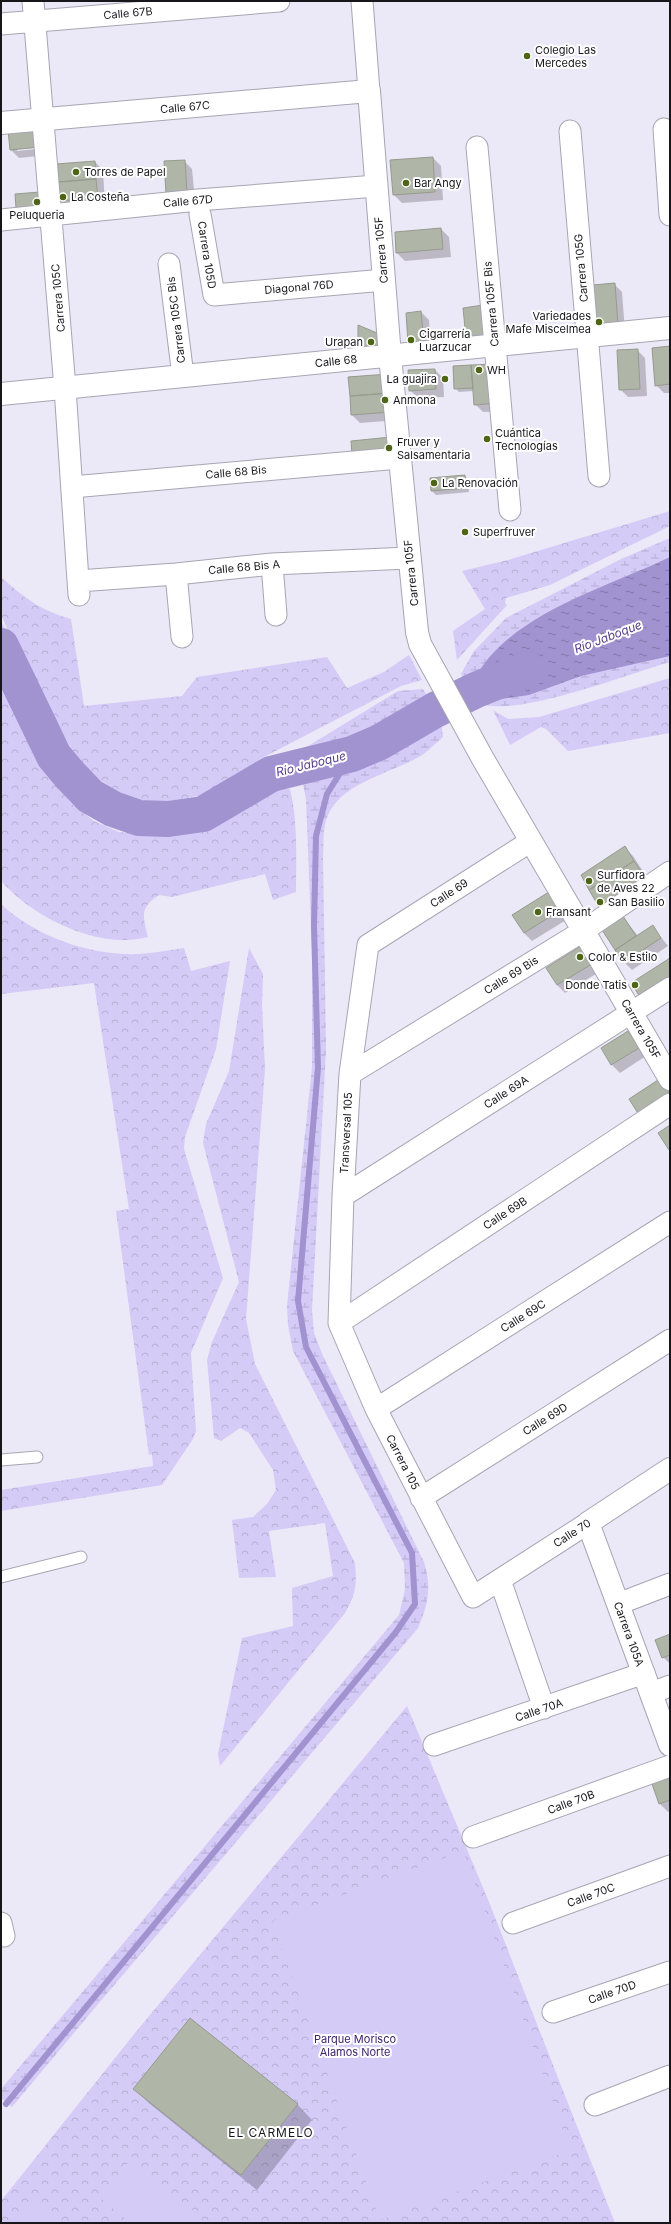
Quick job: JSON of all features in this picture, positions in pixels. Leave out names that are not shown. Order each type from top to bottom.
[{"type":"street","name":"Calle 67B","points":[[1,24],[34,11],[279,1]]},
{"type":"street","name":"Carrera 105F","points":[[362,1],[390,356],[417,632],[424,655],[670,1079]]},
{"type":"street","name":"Carrera 105C","points":[[34,11],[65,388],[78,588]]},
{"type":"street","name":"Calle 67C","points":[[1,123],[369,91]]},
{"type":"street","points":[[664,129],[670,215]]},
{"type":"street","name":"Carrera 105G","points":[[570,131],[599,476]]},
{"type":"street","name":"Carrera 105F Bis","points":[[477,146],[510,510]]},
{"type":"street","name":"Calle 67D","points":[[1,220],[198,200],[376,186]]},
{"type":"street","name":"Carrera 105D","points":[[200,214],[214,295]]},
{"type":"street","name":"Carrera 105C Bis","points":[[169,264],[183,376]]},
{"type":"street","name":"Diagonal 76D","points":[[214,295],[384,280]]},
{"type":"street","name":"Calle 68","points":[[1,394],[670,328]]},
{"type":"street","name":"Calle 68 Bis","points":[[72,487],[400,458]]},
{"type":"street","name":"Calle 68 Bis A","points":[[78,588],[176,574],[272,564],[410,558]]},
{"type":"street","points":[[272,564],[276,615]]},
{"type":"street","points":[[176,574],[182,637]]},
{"type":"street","name":"Calle 69","points":[[368,945],[531,841]]},
{"type":"street","name":"Calle 69 Bis","points":[[350,1074],[583,931],[670,872]]},
{"type":"street","name":"Transversal 105","points":[[339,1323],[343,1196],[350,1074],[368,945]]},
{"type":"street","name":"Calle 69A","points":[[343,1196],[670,988]]},
{"type":"street","name":"Calle 69B","points":[[339,1323],[670,1104]]},
{"type":"street","name":"Calle 69C","points":[[376,1409],[670,1222]]},
{"type":"street","name":"Carrera 105","points":[[339,1323],[376,1409],[473,1597]]},
{"type":"street","name":"Calle 69D","points":[[421,1498],[670,1340]]},
{"type":"street","name":"Calle 70","points":[[473,1597],[670,1469]]},
{"type":"street","name":"Carrera 105A","points":[[588,1523],[618,1604],[655,1684],[670,1745]]},
{"type":"street","points":[[500,1580],[544,1708]]},
{"type":"street","points":[[618,1604],[670,1584]]},
{"type":"street","name":"Calle 70A","points":[[434,1745],[544,1708],[655,1684]]},
{"type":"street","name":"Calle 70B","points":[[473,1837],[670,1766]]},
{"type":"street","name":"Calle 70C","points":[[513,1923],[670,1866]]},
{"type":"street","name":"Calle 70D","points":[[553,2012],[670,1972]]},
{"type":"street","points":[[595,2105],[670,2076]]},
{"type":"lane","points":[[1,1460],[37,1457]]},
{"type":"lane","points":[[1,1577],[81,1557]]},
{"type":"green space","points":[[670,511],[670,526],[550,585],[506,598],[505,603],[507,605],[457,660],[453,631],[485,609],[462,571],[508,560]]},
{"type":"green space","points":[[670,538],[670,662],[572,693],[542,700],[516,705],[493,706],[475,700],[461,674],[474,651],[506,618],[621,559]]},
{"type":"green space","points":[[1,577],[41,607],[50,612],[71,619],[84,706],[182,696],[197,677],[327,657],[347,688],[384,672],[409,655],[422,680],[401,686],[260,759],[209,794],[158,803],[129,798],[98,779],[76,757],[12,641],[1,614]]},
{"type":"green space","points":[[1,621],[72,758],[87,775],[103,788],[138,806],[178,810],[199,807],[220,800],[398,691],[423,689],[441,721],[443,737],[425,753],[413,760],[372,778],[346,793],[336,803],[326,820],[323,857],[326,1050],[312,1310],[314,1333],[323,1356],[424,1562],[428,1580],[428,1596],[424,1612],[418,1628],[12,2107],[1,2098],[1,2089],[399,1615],[405,1589],[404,1563],[293,1351],[288,1325],[287,1306],[312,1067],[312,952],[306,799],[303,784],[292,778],[278,781],[217,814],[196,822],[179,824],[141,823],[103,807],[75,781],[54,756],[1,649]]},
{"type":"green space","points":[[670,678],[670,733],[568,751],[546,729],[541,727],[510,745],[493,710],[508,719],[539,717]]},
{"type":"green space","points":[[1,684],[40,765],[72,804],[94,821],[119,832],[169,836],[205,828],[249,807],[277,788],[290,789],[293,802],[295,827],[296,892],[273,900],[265,874],[172,897],[159,895],[145,908],[144,918],[148,937],[129,940],[109,939],[88,935],[68,928],[31,907],[15,895],[1,881]]},
{"type":"green space","points":[[1,904],[15,916],[47,935],[83,948],[102,952],[139,954],[184,948],[191,971],[230,961],[216,1049],[185,1137],[184,1149],[223,1278],[191,1353],[196,1431],[193,1439],[162,1485],[1,1511],[1,1490],[153,1466],[152,1454],[149,1455],[116,1211],[129,1209],[94,983],[1,994]]},
{"type":"green space","points":[[249,948],[263,974],[262,1005],[265,1069],[246,1319],[255,1364],[355,1563],[356,1583],[354,1594],[345,1613],[220,1766],[218,1754],[242,1638],[293,1626],[292,1588],[333,1576],[325,1523],[269,1531],[276,1577],[239,1578],[232,1520],[253,1517],[267,1504],[276,1490],[273,1470],[249,1433],[240,1428],[221,1441],[214,1438],[207,1360],[212,1342],[239,1282],[203,1143],[206,1124],[229,1071]]},
{"type":"green space","name":"Parque Morisco Alamos Norte","points":[[407,1706],[489,1902],[615,2223],[1,2223],[1,2201],[135,2033]]},
{"type":"green space","points":[[463,1851],[570,2150],[380,2220],[272,1921]]},
{"type":"green space","points":[[130,2160],[200,2216],[195,2223],[131,2223],[100,2198]]},
{"type":"green space","points":[[33,2200],[63,2223],[15,2223]]},
{"type":"water","points":[[670,557],[670,656],[581,676],[529,695],[493,700],[482,691],[480,670],[496,650],[517,632],[541,616],[566,603]]},
{"type":"building","points":[[38,128],[40,147],[10,150],[8,130]]},
{"type":"building","points":[[433,157],[435,192],[393,195],[390,160]]},
{"type":"building","points":[[185,160],[187,192],[166,194],[164,161]]},
{"type":"building","name":"Torres de Papel","points":[[95,161],[96,179],[58,182],[56,164]]},
{"type":"building","points":[[96,179],[98,198],[59,201],[58,182]]},
{"type":"building","points":[[40,192],[41,206],[16,208],[15,194]]},
{"type":"building","points":[[441,228],[443,249],[396,253],[395,232]]},
{"type":"building","points":[[615,283],[618,325],[595,326],[593,285]]},
{"type":"building","points":[[483,305],[487,336],[466,338],[463,308]]},
{"type":"building","points":[[421,311],[424,342],[408,343],[406,313]]},
{"type":"building","points":[[358,325],[377,333],[378,351],[358,351]]},
{"type":"building","points":[[670,346],[670,384],[655,386],[652,348]]},
{"type":"building","points":[[638,349],[640,389],[619,390],[617,350]]},
{"type":"building","points":[[495,364],[498,403],[474,405],[471,365]]},
{"type":"building","points":[[471,365],[473,388],[454,389],[453,366]]},
{"type":"building","points":[[435,369],[436,389],[409,391],[408,370]]},
{"type":"building","points":[[388,374],[390,393],[350,396],[348,377]]},
{"type":"building","points":[[390,393],[391,412],[351,415],[350,396]]},
{"type":"building","points":[[391,437],[393,450],[352,455],[351,441]]},
{"type":"building","points":[[465,475],[466,488],[431,491],[430,478]]},
{"type":"building","points":[[625,846],[634,861],[589,890],[581,875]]},
{"type":"building","points":[[634,861],[645,877],[599,907],[589,890]]},
{"type":"building","name":"Fransant","points":[[552,890],[564,908],[524,933],[512,915]]},
{"type":"building","points":[[623,916],[636,936],[615,950],[602,930]]},
{"type":"building","points":[[653,925],[661,938],[623,963],[615,950]]},
{"type":"building","points":[[581,946],[592,964],[557,985],[546,968]]},
{"type":"building","points":[[670,958],[670,978],[640,997],[631,983]]},
{"type":"building","points":[[628,1031],[639,1048],[611,1065],[601,1048]]},
{"type":"building","points":[[661,1078],[670,1095],[639,1115],[629,1099]]},
{"type":"building","points":[[670,1125],[670,1149],[669,1150],[658,1133]]},
{"type":"building","points":[[670,1634],[670,1655],[662,1658],[655,1640]]},
{"type":"building","points":[[670,1777],[670,1800],[659,1804],[652,1784]]},
{"type":"building","points":[[190,2018],[298,2104],[241,2175],[133,2089]]},
{"type":"waterway","name":"Río Jaboque","points":[[1,646],[54,756],[90,796],[113,809],[139,818],[168,819],[203,814],[271,774],[352,754],[380,742],[435,710],[476,690],[528,669]]},
{"type":"waterway","points":[[6,2104],[396,1632],[415,1604],[412,1553],[306,1347],[298,1301],[318,1068],[314,926],[316,836],[327,794],[352,754]]},
{"type":"place","name":"Colegio Las Mercedes","points":[[527,56]]},
{"type":"place","name":"Torres de Papel","points":[[76,172]]},
{"type":"place","name":"Bar Angy","points":[[406,183]]},
{"type":"place","name":"La Costeña","points":[[63,197]]},
{"type":"place","name":"Peluqueria","points":[[37,202]]},
{"type":"place","name":"Variedades Mafe Miscelmea","points":[[599,322]]},
{"type":"place","name":"Cigarrería Luarzucar","points":[[411,340]]},
{"type":"place","name":"Urapan","points":[[371,342]]},
{"type":"place","name":"WH","points":[[479,370]]},
{"type":"place","name":"La guajira","points":[[445,379]]},
{"type":"place","name":"Anmona","points":[[385,400]]},
{"type":"place","name":"Cuántica Tecnologías","points":[[487,439]]},
{"type":"place","name":"Fruver y Salsamentaria","points":[[389,448]]},
{"type":"place","name":"La Renovación","points":[[434,483]]},
{"type":"place","name":"Superfruver","points":[[465,532]]},
{"type":"place","name":"Surfidora de Aves 22","points":[[589,881]]},
{"type":"place","name":"San Basilio","points":[[600,902]]},
{"type":"place","name":"Fransant","points":[[538,912]]},
{"type":"place","name":"Color & Estilo","points":[[580,957]]},
{"type":"place","name":"Donde Tatis","points":[[635,985]]},
{"type":"district","name":"EL CARMELO","points":[[271,2133]]}]
